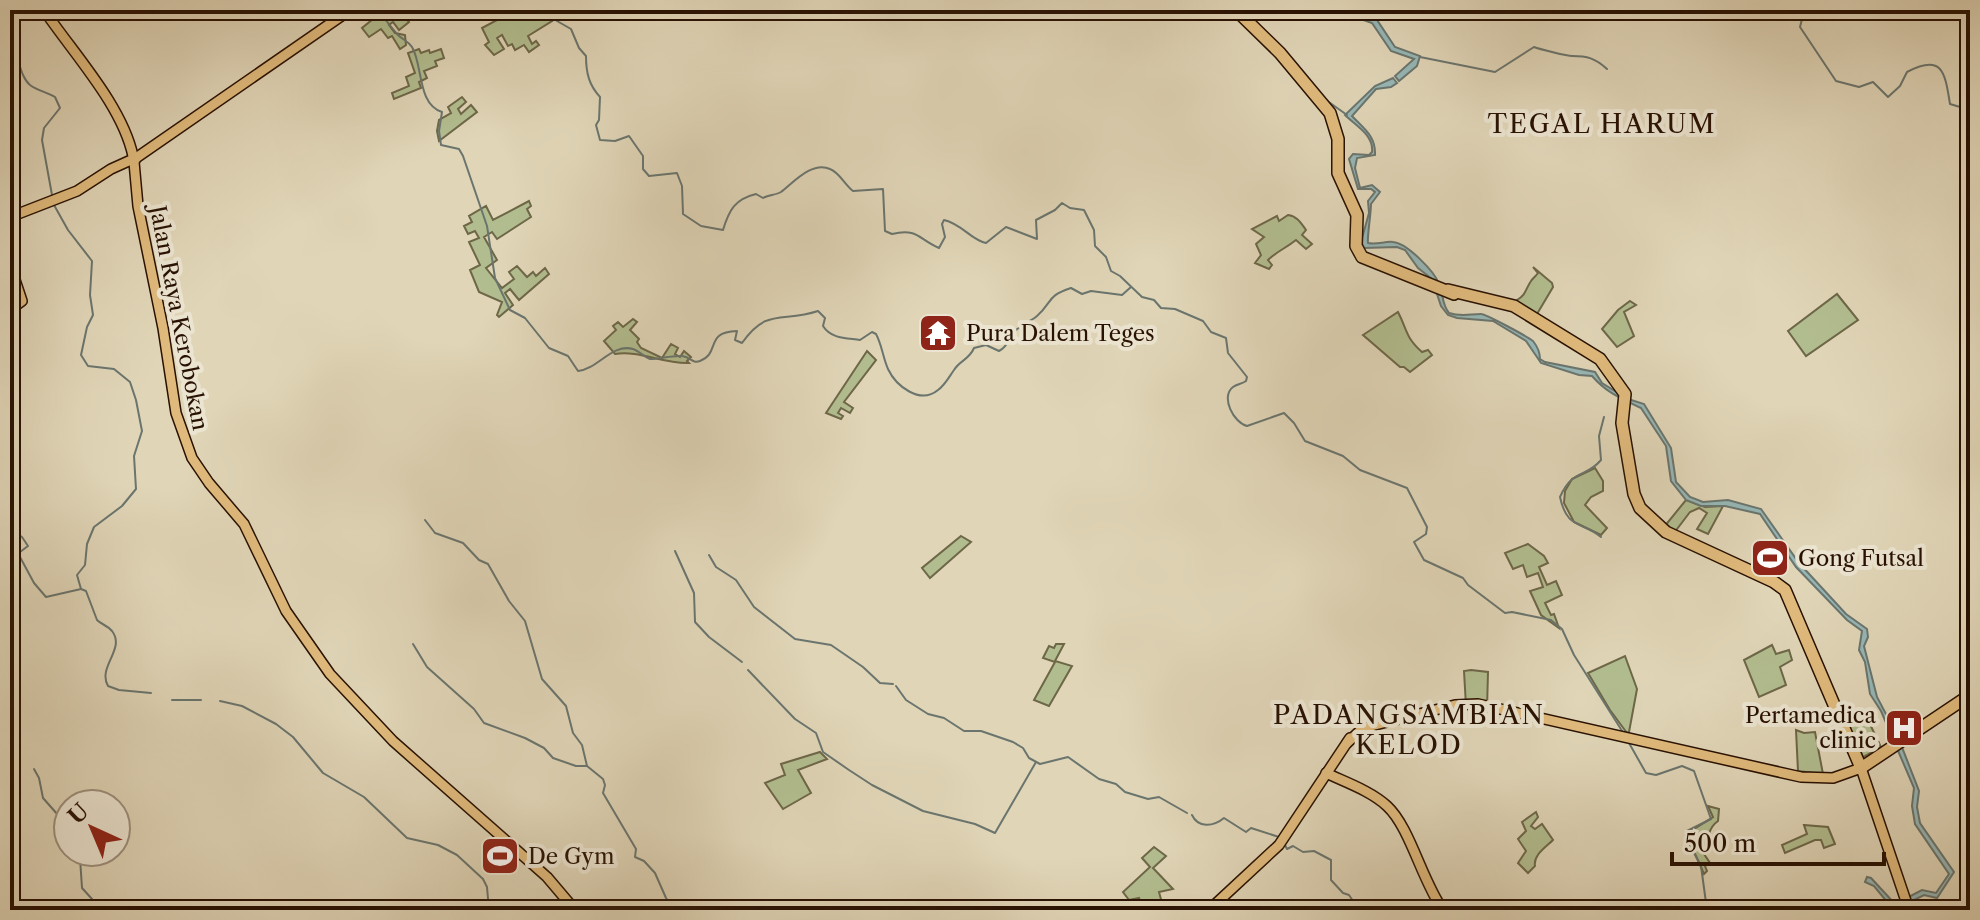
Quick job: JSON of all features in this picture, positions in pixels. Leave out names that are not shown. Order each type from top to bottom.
[{"type":"highway","points":[[1233,10],[1261,34],[1330,113],[1338,139],[1338,173],[1357,215],[1355,236],[1359,253],[1365,259],[1447,290],[1507,308],[1545,326],[1600,359],[1624,402],[1622,423],[1631,480],[1640,508],[1666,532],[1785,590],[1861,768],[1970,695]]},
{"type":"main road","name":"Jalan Raya Kerobokan","points":[[44,10],[112,107],[124,129],[134,159],[138,206],[166,341],[174,406],[190,455],[244,524],[286,611],[330,674],[393,741],[519,851],[547,877],[575,910]]},
{"type":"main road","points":[[10,217],[90,183],[134,159],[350,10]]},
{"type":"main road","points":[[10,265],[22,299],[10,310]]},
{"type":"main road","points":[[1209,910],[1282,841],[1361,725],[1455,705],[1478,704],[1801,777],[1833,778],[1861,768],[1907,904]]},
{"type":"main road","points":[[1326,773],[1387,806],[1405,834],[1422,874],[1443,910]]},
{"type":"green space","points":[[375,10],[399,10],[409,22],[399,30],[393,22],[389,25],[395,33],[405,35],[406,45],[400,49],[392,36],[388,38],[381,29],[369,37],[362,28],[378,15]]},
{"type":"green space","points":[[516,10],[547,10],[552,21],[528,36],[532,44],[536,41],[539,45],[529,52],[524,45],[515,50],[512,44],[508,46],[502,35],[497,38],[504,49],[494,55],[485,45],[489,42],[482,28]]},
{"type":"green space","points":[[419,49],[421,53],[429,50],[430,53],[441,49],[444,58],[435,61],[437,66],[424,71],[427,78],[419,82],[421,88],[394,99],[392,93],[409,86],[406,77],[415,73],[408,53]]},
{"type":"green space","points":[[462,97],[466,102],[458,109],[461,114],[471,105],[477,112],[439,141],[439,120],[451,113],[448,107]]},
{"type":"green space","points":[[529,201],[531,206],[527,209],[531,217],[497,239],[492,232],[484,237],[497,260],[486,268],[502,288],[514,279],[509,272],[517,266],[527,277],[533,272],[536,276],[545,268],[549,274],[519,300],[510,289],[505,293],[513,305],[499,317],[502,302],[479,292],[470,270],[480,265],[469,242],[479,238],[475,231],[468,234],[464,226],[472,222],[469,216],[486,206],[493,220]]},
{"type":"green space","points":[[1288,215],[1300,222],[1306,230],[1302,235],[1312,244],[1306,249],[1296,240],[1268,260],[1272,265],[1269,269],[1255,263],[1261,255],[1256,244],[1264,237],[1252,229],[1277,216],[1279,221]]},
{"type":"green space","points":[[1533,267],[1553,287],[1537,314],[1518,305],[1517,300],[1538,273]]},
{"type":"green space","points":[[1837,294],[1858,320],[1806,356],[1788,331]]},
{"type":"green space","points":[[1630,301],[1636,305],[1624,312],[1634,336],[1617,347],[1602,329]]},
{"type":"green space","points":[[1398,312],[1412,342],[1422,352],[1428,350],[1432,355],[1410,372],[1363,335]]},
{"type":"green space","points":[[633,319],[637,322],[630,330],[639,339],[637,342],[641,348],[662,358],[671,344],[678,348],[675,354],[680,357],[684,351],[691,357],[687,361],[689,363],[615,354],[604,341],[616,330],[613,326],[618,322],[623,327]]},
{"type":"green space","points":[[867,351],[876,360],[844,402],[853,408],[850,413],[841,408],[838,413],[843,416],[841,419],[826,413]]},
{"type":"green space","points":[[1595,468],[1603,481],[1603,491],[1591,497],[1585,505],[1607,528],[1601,535],[1574,522],[1564,503],[1565,491],[1572,479]]},
{"type":"green space","points":[[1686,500],[1705,507],[1723,506],[1708,534],[1697,529],[1707,513],[1699,508],[1690,512],[1674,533],[1664,527]]},
{"type":"green space","points":[[961,536],[971,542],[930,578],[922,568]]},
{"type":"green space","points":[[1528,544],[1548,563],[1539,567],[1547,585],[1556,581],[1562,595],[1545,603],[1551,615],[1554,614],[1559,628],[1541,615],[1530,591],[1543,587],[1538,573],[1527,577],[1523,565],[1513,569],[1505,553]]},
{"type":"green space","points":[[1056,644],[1064,644],[1055,661],[1072,666],[1049,706],[1034,700],[1055,662],[1043,658],[1049,646],[1054,648]]},
{"type":"green space","points":[[1772,645],[1776,654],[1789,650],[1792,660],[1780,667],[1786,685],[1759,697],[1744,660]]},
{"type":"green space","points":[[1625,656],[1637,689],[1627,733],[1588,673]]},
{"type":"green space","points":[[1464,671],[1488,672],[1487,709],[1466,706]]},
{"type":"green space","points":[[1867,718],[1881,747],[1863,757],[1848,726]]},
{"type":"green space","points":[[1796,730],[1815,732],[1823,774],[1798,771]]},
{"type":"green space","points":[[820,752],[827,759],[798,770],[811,793],[783,809],[765,783],[785,775],[781,764]]},
{"type":"green space","points":[[1708,806],[1719,809],[1718,821],[1709,834],[1708,851],[1704,854],[1710,863],[1705,866],[1707,871],[1704,874],[1687,836],[1713,817]]},
{"type":"green space","points":[[1536,812],[1538,817],[1531,826],[1535,829],[1542,824],[1553,840],[1538,855],[1535,866],[1528,873],[1518,863],[1526,851],[1518,839],[1526,831],[1522,822]]},
{"type":"green space","points":[[1804,825],[1828,827],[1835,844],[1824,848],[1821,840],[1815,840],[1785,853],[1782,845],[1807,834]]},
{"type":"green space","points":[[1154,847],[1166,856],[1153,868],[1173,889],[1159,892],[1162,903],[1152,906],[1153,910],[1143,910],[1139,898],[1129,900],[1123,892],[1150,867],[1142,858]]},
{"type":"water","points":[[1347,10],[1375,17],[1395,47],[1420,56],[1417,66],[1399,81],[1395,76],[1414,59],[1391,51],[1372,23],[1352,16]]},
{"type":"water","points":[[1393,78],[1397,83],[1376,89],[1352,116],[1368,133],[1375,148],[1375,155],[1357,158],[1355,168],[1360,188],[1372,185],[1380,192],[1371,204],[1368,243],[1393,242],[1413,253],[1436,279],[1449,313],[1481,314],[1491,318],[1533,341],[1540,359],[1545,362],[1595,372],[1602,383],[1628,399],[1644,404],[1671,448],[1676,482],[1690,497],[1703,502],[1728,500],[1761,509],[1799,563],[1846,614],[1867,629],[1864,646],[1877,697],[1898,737],[1919,791],[1917,807],[1920,823],[1954,872],[1937,898],[1924,895],[1892,908],[1874,886],[1865,882],[1867,877],[1871,878],[1895,904],[1922,890],[1936,893],[1949,874],[1915,824],[1912,806],[1914,788],[1881,711],[1870,694],[1865,662],[1859,650],[1862,631],[1847,620],[1796,567],[1760,514],[1725,506],[1701,506],[1686,500],[1671,481],[1666,446],[1641,408],[1609,391],[1592,376],[1541,363],[1526,341],[1493,321],[1448,315],[1441,306],[1432,279],[1418,268],[1405,250],[1397,247],[1364,248],[1361,242],[1369,213],[1368,201],[1375,192],[1358,189],[1349,159],[1353,154],[1369,155],[1372,146],[1363,131],[1345,115],[1375,86]]},
{"type":"waterway","points":[[378,10],[412,47],[424,93],[434,108],[442,112],[439,131],[441,145],[459,149],[463,156],[487,226],[495,278],[510,310],[525,318],[549,348],[568,356],[578,371],[625,348],[650,359],[682,356],[697,362],[706,357],[716,339],[727,332],[737,331],[735,340],[742,343],[759,324],[768,320],[818,311],[825,318],[823,326],[835,336],[860,340],[872,332],[876,334],[892,375],[909,392],[931,394],[947,381],[974,348],[986,345],[999,351],[1015,331],[1037,316],[1057,294],[1071,288],[1082,294],[1091,291],[1122,295],[1131,287]]},
{"type":"waterway","points":[[551,10],[557,21],[571,29],[586,56],[589,78],[600,97],[596,125],[600,140],[615,141],[629,136],[643,156],[643,169],[649,176],[677,173],[682,186],[683,214],[701,226],[723,230],[738,202],[756,194],[763,198],[779,193],[810,170],[823,167],[836,173],[853,191],[883,189],[885,231],[892,234],[913,233],[939,248],[945,237],[944,220],[986,243],[1006,227],[1037,239],[1036,220],[1062,203],[1084,210],[1094,230],[1095,246],[1106,257],[1111,271],[1142,297],[1154,300],[1161,308],[1175,309],[1203,321],[1211,332],[1226,338],[1228,353],[1247,377],[1246,381],[1229,391],[1228,397],[1230,409],[1242,424],[1247,426],[1284,413],[1305,441],[1343,456],[1360,470],[1407,488],[1427,527],[1426,534],[1414,542],[1424,560],[1463,578],[1505,613],[1551,620],[1562,629],[1574,655],[1624,734]]},
{"type":"waterway","points":[[1800,10],[1803,15],[1800,27],[1836,81],[1859,87],[1873,82],[1888,97],[1900,86],[1907,72],[1928,65],[1935,66],[1944,75],[1950,104],[1960,107],[1970,125]]},
{"type":"waterway","points":[[10,43],[27,81],[55,97],[60,108],[44,128],[42,140],[52,195]]},
{"type":"waterway","points":[[1420,57],[1495,72],[1534,47],[1591,58],[1607,69]]},
{"type":"waterway","points":[[1326,100],[1347,115]]},
{"type":"waterway","points":[[54,205],[68,230],[92,261],[90,295],[93,315],[81,355],[88,366],[114,369],[130,382],[142,431],[134,456],[136,489],[122,506],[94,527],[87,544],[85,565],[77,575],[97,620],[110,629],[115,638],[116,645],[106,672],[108,686],[151,693]]},
{"type":"waterway","points":[[1601,537],[1571,520],[1560,497],[1574,478],[1601,460],[1599,436],[1604,417]]},
{"type":"waterway","points":[[425,520],[435,533],[463,543],[479,560],[488,564],[509,601],[525,621],[542,679],[566,706],[587,766],[603,779],[603,793],[636,849],[635,857],[644,861],[655,873],[675,910]]},
{"type":"waterway","points":[[10,529],[22,537],[28,546],[20,552],[20,557],[34,583],[46,597],[81,589]]},
{"type":"waterway","points":[[675,551],[694,593],[695,622],[742,662]]},
{"type":"waterway","points":[[709,555],[716,567],[736,580],[754,607],[795,639],[831,645],[880,683],[893,684]]},
{"type":"waterway","points":[[413,644],[427,667],[474,709],[484,723],[525,738],[544,748],[553,758],[576,766],[587,766]]},
{"type":"waterway","points":[[748,670],[795,719],[816,733],[823,752],[872,785],[923,811],[975,824],[995,833],[1036,762]]},
{"type":"waterway","points":[[896,686],[906,700],[964,731],[981,731],[1013,742],[1040,764],[1068,757],[1099,779],[1116,784],[1125,792],[1148,799],[1159,797],[1187,813]]},
{"type":"waterway","points":[[172,700],[201,700]]},
{"type":"waterway","points":[[220,701],[242,706],[276,724],[293,737],[323,773],[364,797],[407,838],[438,845],[457,855],[483,879],[487,887],[489,910]]},
{"type":"waterway","points":[[1629,743],[1646,773],[1656,775],[1682,766],[1694,771],[1711,819],[1687,831],[1685,836],[1701,866],[1707,910]]},
{"type":"waterway","points":[[34,769],[43,798],[52,808]]},
{"type":"waterway","points":[[1192,815],[1202,824],[1224,818],[1246,832],[1251,828],[1279,837]]},
{"type":"waterway","points":[[1285,845],[1287,849],[1293,846],[1303,852],[1314,851],[1331,860],[1331,880],[1349,895],[1359,910]]},
{"type":"waterway","points":[[81,868],[82,888],[92,899],[94,910]]},
{"type":"place","name":"Pura Dalem Teges","points":[[938,333]]},
{"type":"place","name":"Gong Futsal","points":[[1770,558]]},
{"type":"place","name":"Pertamedica clinic","points":[[1904,728]]},
{"type":"place","name":"De Gym","points":[[500,856]]},
{"type":"district","name":"TEGAL HARUM","points":[[1602,124]]},
{"type":"district","name":"PADANGSAMBIAN KELOD","points":[[1409,730]]}]
